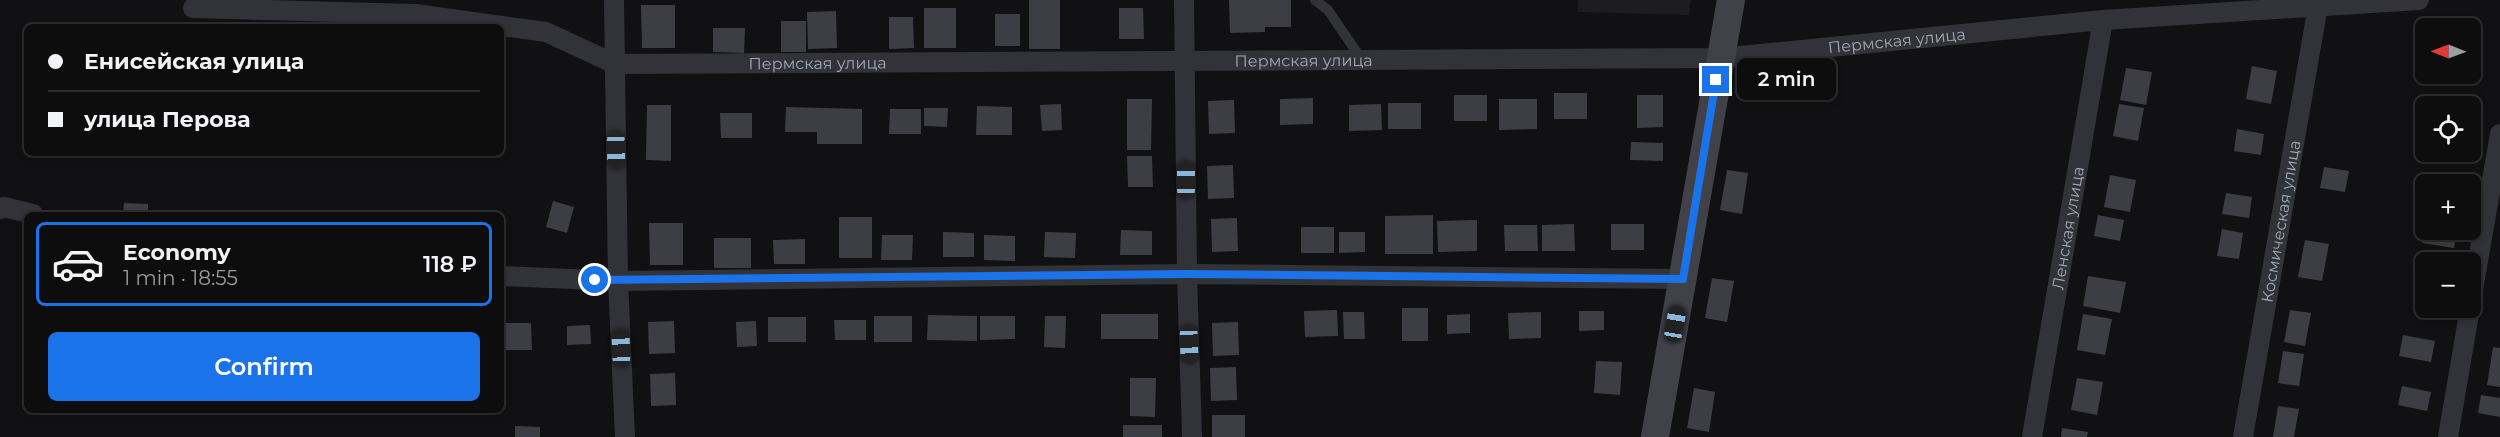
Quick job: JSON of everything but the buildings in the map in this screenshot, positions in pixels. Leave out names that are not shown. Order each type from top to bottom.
[{"type":"main road","points":[[1655,437],[1731,0]]},
{"type":"street","points":[[614,0],[618,280],[625,437]]},
{"type":"street","points":[[1184,0],[1187,274],[1192,437]]},
{"type":"street","name":"Пермская улица","points":[[504,26],[546,32],[615,64],[1720,58],[2103,20],[2419,0]]},
{"type":"street","name":"Космическая улица","points":[[2243,437],[2318,6]]},
{"type":"street","name":"Пермская улица","points":[[194,8],[415,14],[488,24]]},
{"type":"street","name":"Ленская улица","points":[[2032,437],[2103,20]]},
{"type":"street","points":[[2480,252],[2500,134]]},
{"type":"street","points":[[0,209],[4,207],[25,212]]},
{"type":"street","points":[[504,276],[618,280],[1187,274],[1683,279]]},
{"type":"street","points":[[2448,437],[2468,318]]},
{"type":"lane","points":[[1315,0],[1328,10],[1362,60]]},
{"type":"shaded area","points":[[1578,0],[1691,0],[1689,15],[1578,12]]},
{"type":"route","points":[[595,280],[1187,274],[1683,279],[1716,80]]}]
